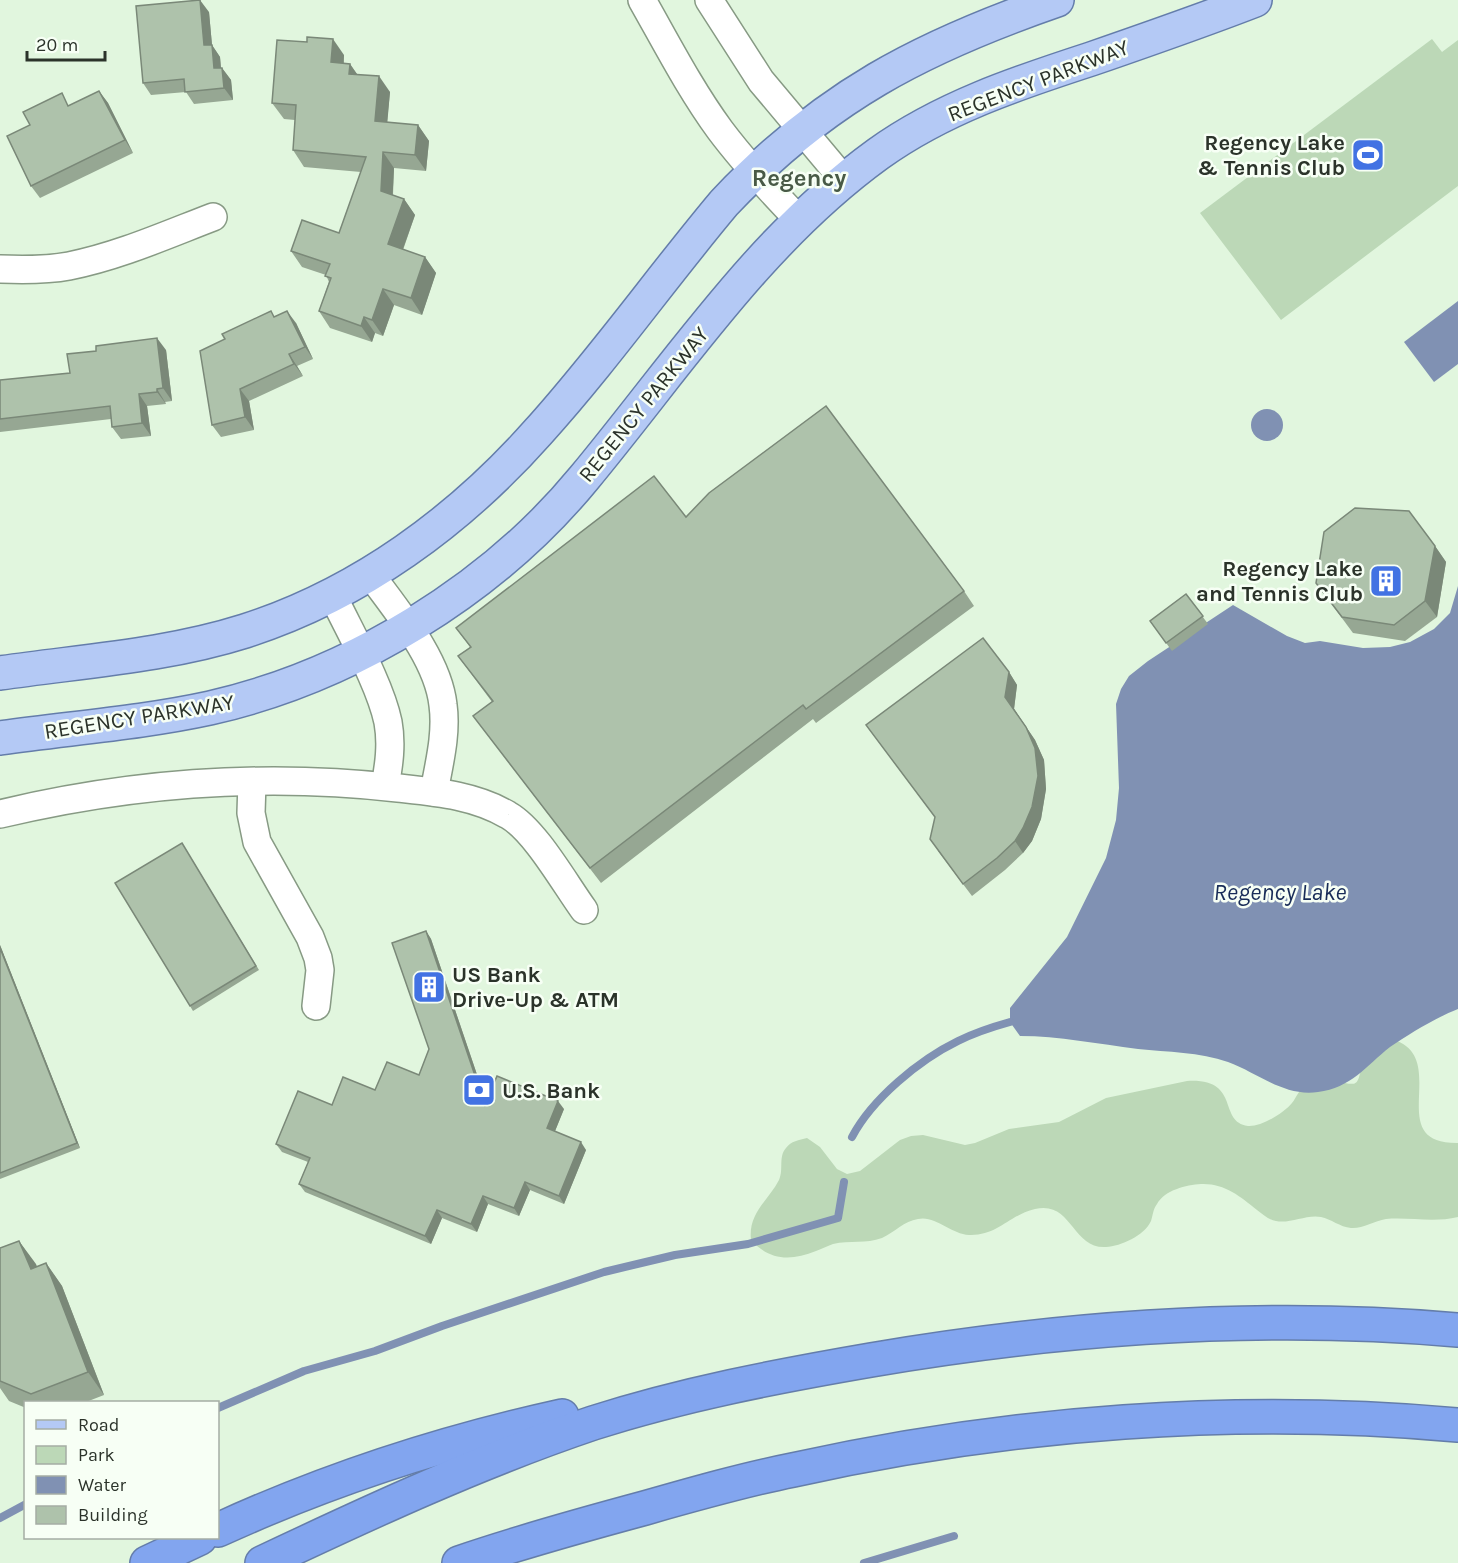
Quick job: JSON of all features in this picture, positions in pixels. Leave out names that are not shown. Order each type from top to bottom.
[{"type":"highway","points":[[219,1530],[296,1496],[355,1475],[498,1431],[561,1416],[688,1396],[765,1379],[924,1351],[1079,1332],[1199,1324],[1307,1323],[1458,1330]]},
{"type":"highway","points":[[262,1563],[368,1514],[505,1456],[595,1423],[688,1396]]},
{"type":"highway","points":[[459,1563],[541,1537],[716,1488],[854,1457],[970,1438],[1079,1426],[1170,1420],[1376,1419],[1458,1425]]},
{"type":"highway","points":[[527,1563],[716,1488]]},
{"type":"highway","points":[[147,1563],[198,1539]]},
{"type":"main road","points":[[0,673],[101,661],[182,648],[254,628],[333,596],[370,574],[445,522],[480,492],[518,454],[561,406],[690,244],[753,172],[801,130],[853,93],[904,63],[969,32],[1058,0]]},
{"type":"main road","name":"REGENCY PARKWAY","points":[[0,738],[130,722],[212,708],[287,685],[360,653],[408,627],[458,596],[490,572],[551,516],[596,464],[724,301],[799,220],[844,180],[906,135],[974,101],[1016,84],[1180,29],[1255,0]]},
{"type":"street","points":[[642,0],[700,101],[718,127],[753,172],[799,220]]},
{"type":"street","points":[[709,0],[746,60],[844,180]]},
{"type":"street","points":[[0,269],[67,267],[101,259],[213,217]]},
{"type":"street","points":[[370,574],[408,627],[434,673],[444,706],[443,732],[434,792]]},
{"type":"street","points":[[333,596],[380,695],[388,722],[390,758],[385,786]]},
{"type":"street","points":[[252,782],[251,813],[257,842],[310,937],[318,957],[320,970],[316,1006]]},
{"type":"street","points":[[0,814],[73,799],[190,784],[341,783],[434,792],[493,807],[514,819],[536,843],[584,910]]},
{"type":"green space","name":"Regency Lake & Tennis Club","points":[[1432,39],[1442,52],[1458,40],[1458,186],[1281,320],[1200,213]]},
{"type":"green space","points":[[1397,1041],[1411,1051],[1418,1066],[1419,1117],[1424,1130],[1436,1140],[1458,1143],[1458,1217],[1440,1220],[1386,1219],[1355,1228],[1339,1225],[1316,1216],[1281,1222],[1266,1217],[1231,1191],[1209,1184],[1201,1184],[1183,1187],[1165,1195],[1156,1206],[1148,1226],[1138,1236],[1118,1245],[1106,1247],[1095,1246],[1086,1241],[1057,1211],[1047,1208],[1026,1212],[988,1232],[969,1235],[956,1232],[931,1220],[918,1219],[876,1240],[833,1244],[807,1254],[789,1257],[766,1252],[751,1240],[756,1215],[779,1180],[784,1152],[790,1144],[798,1140],[807,1138],[820,1147],[837,1169],[847,1174],[860,1171],[900,1140],[911,1136],[923,1135],[965,1145],[1009,1129],[1059,1122],[1106,1098],[1187,1081],[1204,1082],[1215,1086],[1222,1093],[1233,1117],[1239,1123],[1253,1126],[1266,1122],[1284,1111],[1304,1087],[1324,1082],[1354,1084],[1359,1078],[1362,1064]]},
{"type":"water","points":[[1458,301],[1458,364],[1434,382],[1404,342]]},
{"type":"water","points":[[1267,409],[1279,413],[1283,425],[1279,437],[1267,441],[1255,437],[1251,425],[1255,413]]},
{"type":"water","name":"Regency Lake","points":[[1458,586],[1458,1009],[1432,1021],[1390,1047],[1365,1069],[1340,1086],[1330,1090],[1306,1093],[1282,1088],[1228,1062],[1206,1056],[1020,1036],[1010,1022],[1010,1008],[1067,937],[1106,858],[1116,820],[1119,788],[1116,704],[1129,676],[1233,605],[1287,636],[1305,643],[1320,641],[1363,648],[1390,647],[1410,642],[1434,629],[1450,613]]},
{"type":"building","points":[[200,0],[204,45],[212,45],[214,68],[222,68],[224,88],[185,92],[184,79],[143,83],[136,6]]},
{"type":"building","points":[[307,37],[333,39],[331,62],[350,64],[349,74],[379,76],[375,121],[418,125],[415,155],[383,152],[381,191],[404,199],[388,244],[425,257],[411,298],[383,289],[372,320],[364,317],[361,326],[319,311],[331,278],[325,276],[330,264],[291,251],[302,220],[339,233],[366,157],[293,150],[296,105],[272,103],[277,40],[307,42]]},
{"type":"building","points":[[99,91],[125,140],[31,186],[7,136],[30,125],[23,112],[62,93],[68,106]]},
{"type":"building","points":[[271,311],[274,317],[287,311],[305,347],[289,354],[294,364],[240,389],[245,417],[212,425],[200,351],[225,339],[222,334]]},
{"type":"building","points":[[157,338],[163,388],[157,389],[157,392],[139,394],[142,423],[112,427],[110,406],[0,419],[0,380],[70,373],[67,354],[96,351],[96,346]]},
{"type":"building","points":[[826,406],[964,591],[806,709],[803,705],[590,868],[473,716],[493,701],[458,656],[471,647],[456,628],[654,476],[686,517],[709,493]]},
{"type":"building","name":"Regency Lake and Tennis Club","points":[[1355,508],[1409,511],[1435,546],[1425,601],[1394,625],[1342,617],[1316,583],[1324,532]]},
{"type":"building","points":[[1186,594],[1203,616],[1166,643],[1150,621]]},
{"type":"building","points":[[983,638],[1009,672],[1005,697],[1026,727],[1035,748],[1038,776],[1032,807],[1015,841],[963,884],[930,839],[935,817],[866,725]]},
{"type":"building","points":[[182,843],[256,966],[190,1006],[115,883]]},
{"type":"building","points":[[426,931],[485,1105],[497,1076],[558,1101],[547,1128],[581,1142],[559,1196],[525,1182],[514,1208],[483,1196],[471,1224],[437,1210],[425,1236],[299,1184],[310,1158],[276,1144],[298,1091],[332,1105],[343,1077],[375,1090],[387,1062],[419,1075],[429,1049],[392,943]]},
{"type":"building","points":[[0,948],[77,1143],[0,1173]]},
{"type":"building","points":[[19,1241],[31,1269],[46,1263],[88,1372],[31,1394],[0,1381],[0,1248]]},
{"type":"waterway","points":[[852,1137],[884,1095],[928,1059],[958,1041],[1010,1022]]},
{"type":"waterway","points":[[219,1408],[304,1371],[375,1351],[604,1272],[675,1255],[748,1244],[838,1218],[844,1182]]},
{"type":"waterway","points":[[0,1518],[24,1505]]},
{"type":"waterway","points":[[864,1563],[954,1536]]},
{"type":"place","name":"Regency Lake & Tennis Club","points":[[1368,155]]},
{"type":"place","name":"Regency Lake and Tennis Club","points":[[1386,581]]},
{"type":"place","name":"US Bank Drive-Up & ATM","points":[[429,987]]},
{"type":"place","name":"U.S. Bank","points":[[479,1090]]},
{"type":"district","name":"Regency","points":[[799,178]]}]
